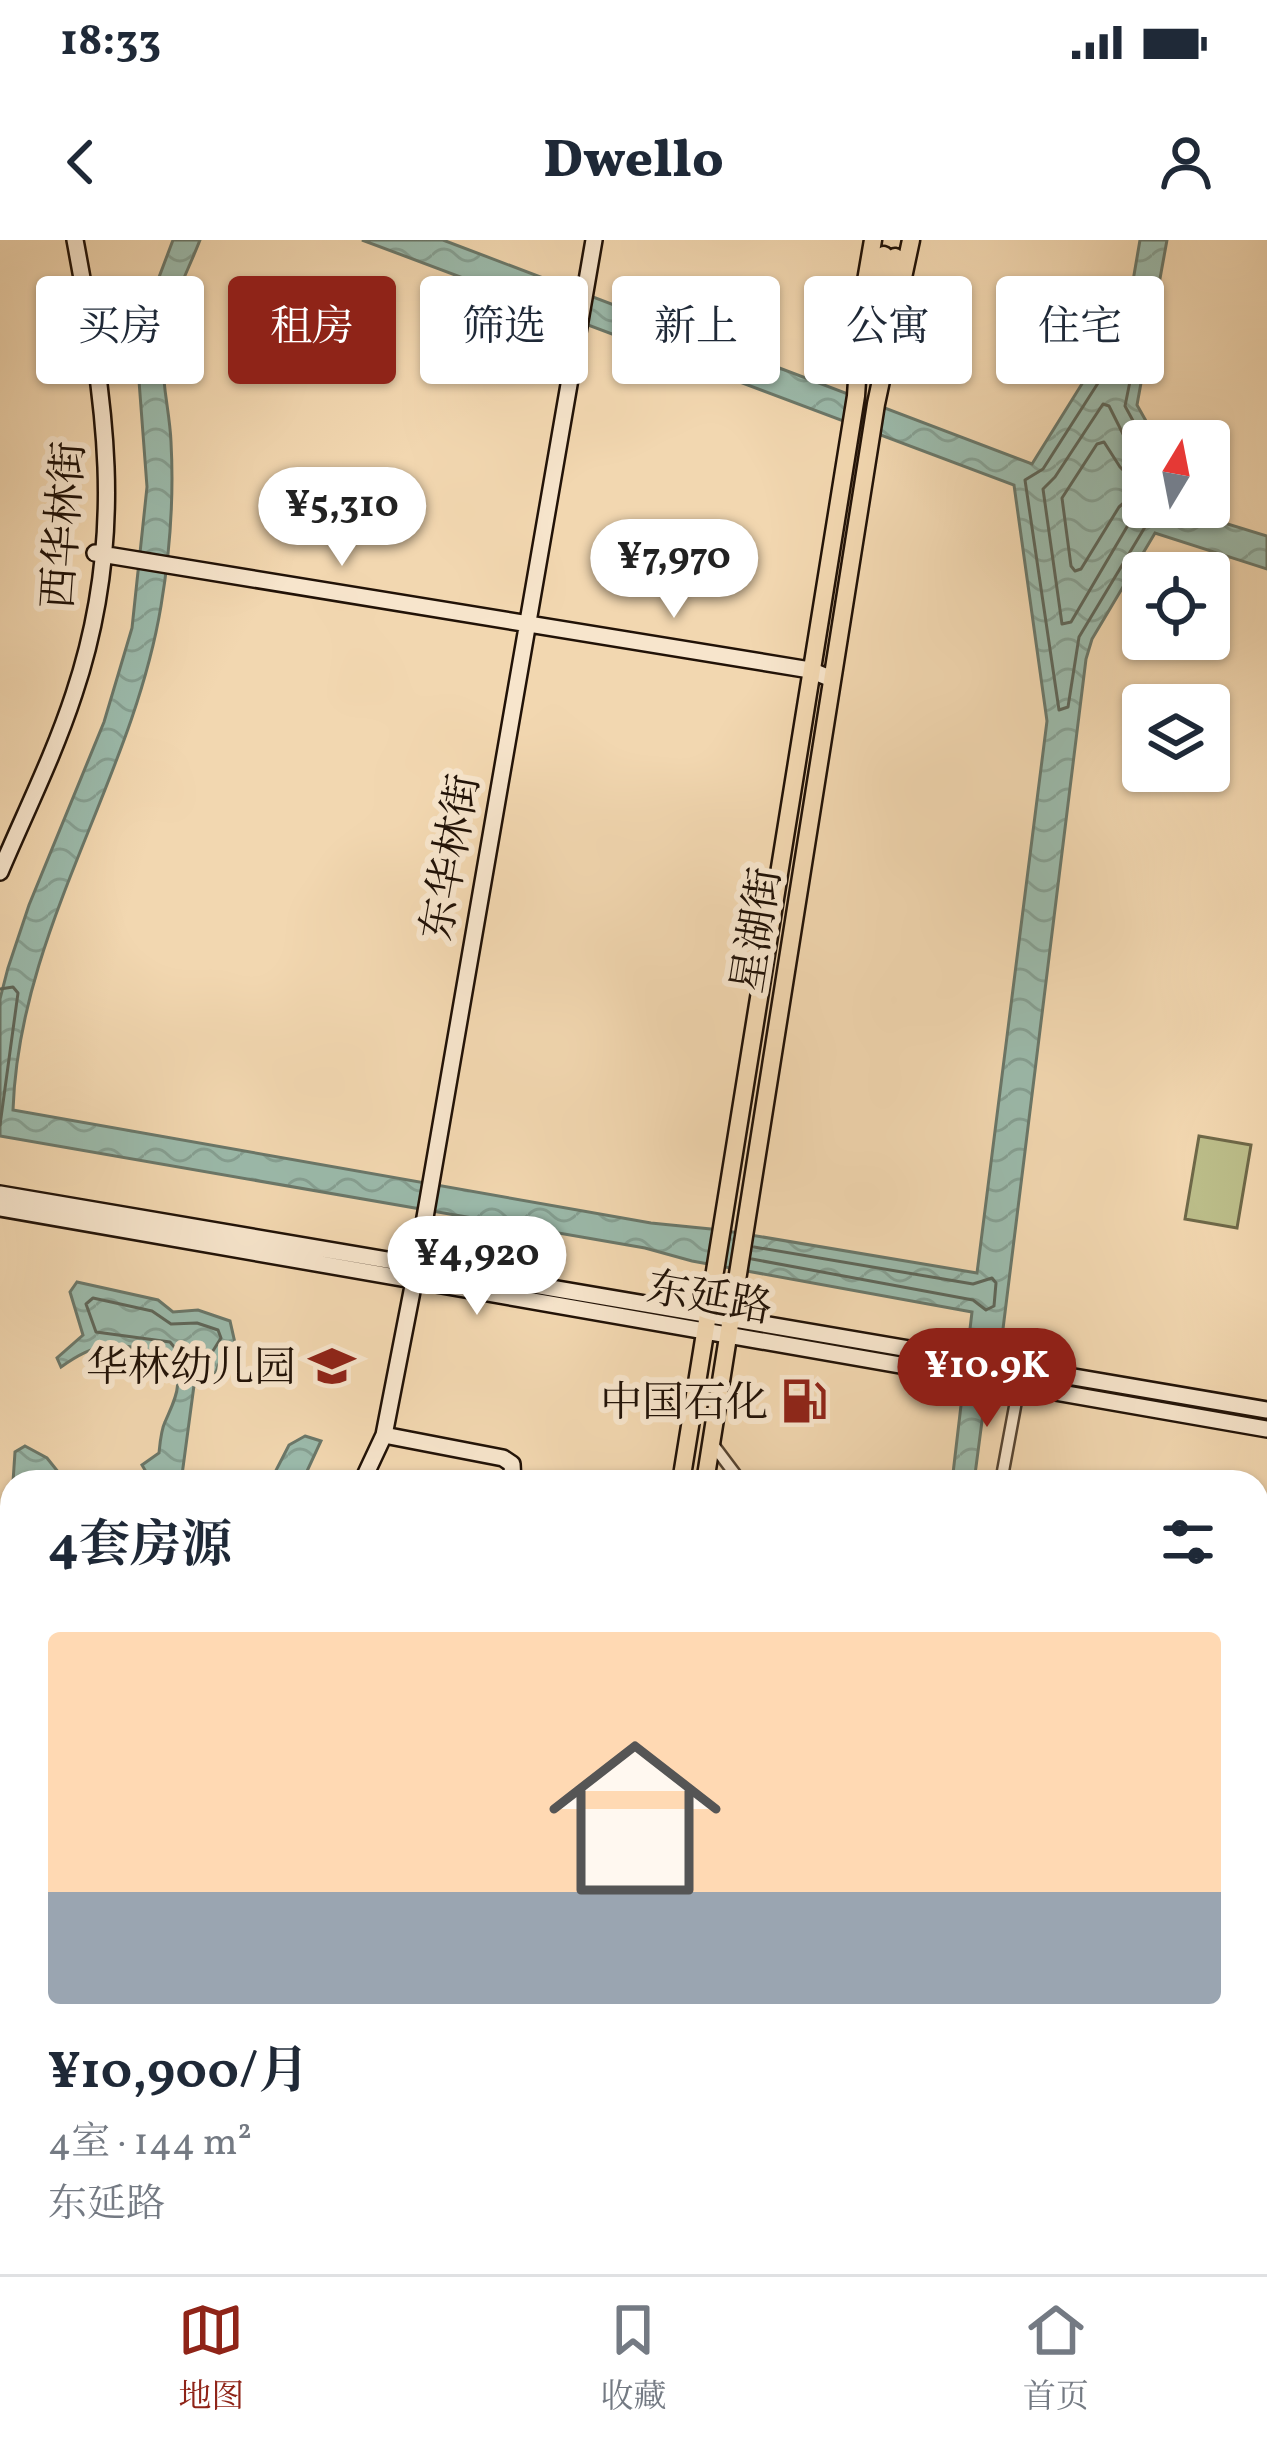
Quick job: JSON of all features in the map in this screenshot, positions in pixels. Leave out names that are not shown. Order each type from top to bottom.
[{"type":"main road","name":"西华林街","points":[[0,847],[70,674],[100,553],[95,417],[65,240]]},
{"type":"main road","name":"西华林街","points":[[0,872],[74,695],[94,619],[108,472],[106,420],[74,240]]},
{"type":"main road","name":"东华林街","points":[[368,1470],[384,1436],[415,1272],[594,240]]},
{"type":"main road","name":"星湖街","points":[[707,1470],[872,431],[911,240]]},
{"type":"main road","name":"星湖街","points":[[878,397],[884,250]]},
{"type":"main road","name":"星湖街","points":[[683,1470],[856,393],[862,304],[884,250]]},
{"type":"main road","points":[[100,553],[832,679]]},
{"type":"main road","name":"东延路","points":[[0,1194],[705,1331],[730,1326],[991,1372],[1267,1409]]},
{"type":"main road","name":"东延路","points":[[0,1208],[708,1312],[730,1326]]},
{"type":"main road","name":"东延路","points":[[991,1372],[1018,1385],[1267,1429]]},
{"type":"main road","points":[[384,1436],[503,1458],[512,1470]]},
{"type":"street","points":[[1003,1470],[1018,1385]]},
{"type":"street","points":[[711,1442],[732,1470]]},
{"type":"green space","points":[[1199,1136],[1251,1145],[1237,1228],[1185,1219]]},
{"type":"water","points":[[173,240],[200,240],[185,276],[159,276]]},
{"type":"water","points":[[362,240],[443,240],[538,276],[458,276]]},
{"type":"water","points":[[1140,240],[1167,240],[1160,276],[1134,276]]},
{"type":"water","points":[[588,295],[612,304],[612,334],[588,325]]},
{"type":"water","points":[[780,368],[804,377],[804,384],[822,384],[1032,464],[1082,384],[1141,384],[1137,405],[1145,420],[1122,420],[1122,528],[1230,525],[1267,536],[1267,569],[1230,557],[1230,552],[1214,552],[1155,533],[1144,552],[1122,552],[1122,589],[1092,639],[1001,1345],[992,1345],[976,1470],[953,1470],[972,1312],[692,1261],[645,1248],[0,1136],[0,999],[29,905],[104,722],[132,628],[147,487],[139,384],[164,384],[172,483],[161,606],[147,671],[35,980],[20,1044],[13,1110],[651,1223],[721,1230],[977,1273],[1047,721],[1014,485],[745,384],[780,384]]},
{"type":"water","points":[[77,1282],[158,1300],[173,1312],[198,1310],[230,1321],[235,1343],[223,1353],[216,1372],[195,1378],[183,1470],[145,1470],[142,1465],[159,1453],[176,1396],[176,1373],[167,1354],[112,1345],[89,1351],[61,1367],[57,1358],[83,1335],[70,1292]]},
{"type":"water","points":[[305,1436],[321,1441],[308,1470],[276,1470],[289,1445]]},
{"type":"water","points":[[25,1446],[47,1458],[57,1470],[14,1470],[15,1452]]},
{"type":"place","name":"华林幼儿园","points":[[332,1366]]},
{"type":"place","name":"中国石化","points":[[804,1401]]}]
